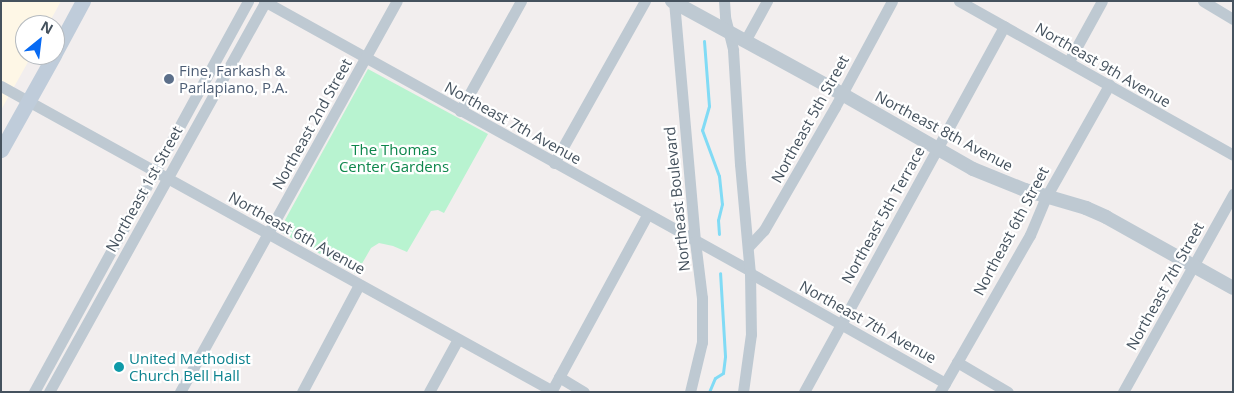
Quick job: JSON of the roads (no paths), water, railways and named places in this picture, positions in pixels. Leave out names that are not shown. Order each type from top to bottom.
[{"type":"main road","points":[[65,34],[83,1]]},
{"type":"main road","points":[[1,150],[48,65]]},
{"type":"street","name":"Northeast 1st Street","points":[[34,392],[248,1]]},
{"type":"street","name":"Northeast 2nd Street","points":[[180,392],[397,1]]},
{"type":"street","points":[[460,111],[521,1]]},
{"type":"street","points":[[554,163],[645,1]]},
{"type":"street","points":[[724,1],[728,32],[733,50],[740,164],[748,247],[751,334],[743,392]]},
{"type":"street","points":[[745,41],[767,1]]},
{"type":"street","name":"Northeast 5th Street","points":[[748,247],[764,230],[842,94],[892,1]]},
{"type":"street","points":[[1069,61],[1102,1]]},
{"type":"street","points":[[1202,1],[1217,5],[1233,19]]},
{"type":"street","name":"Northeast 1st Street","points":[[49,392],[265,2]]},
{"type":"street","name":"Northeast 7th Avenue","points":[[265,2],[841,323],[942,387]]},
{"type":"street","name":"Northeast 8th Avenue","points":[[673,2],[997,180],[1099,214],[1233,288]]},
{"type":"street","name":"Northeast Boulevard","points":[[673,2],[702,298],[702,342],[690,392]]},
{"type":"street","name":"Northeast 9th Avenue","points":[[966,3],[1233,155]]},
{"type":"street","name":"Northeast 5th Terrace","points":[[804,392],[1004,26]]},
{"type":"street","name":"Northeast 6th Street","points":[[942,387],[1030,234],[1046,197],[1109,85]]},
{"type":"street","name":"Northeast 6th Avenue","points":[[1,86],[551,391]]},
{"type":"street","points":[[200,88],[213,95]]},
{"type":"street","name":"Northeast 7th Street","points":[[1123,392],[1233,194]]},
{"type":"street","points":[[551,391],[647,215]]},
{"type":"street","points":[[101,270],[113,276]]},
{"type":"street","points":[[302,392],[359,285]]},
{"type":"street","points":[[429,392],[458,339]]},
{"type":"street","name":"Northeast 7th Avenue","points":[[956,362],[1008,392]]},
{"type":"street","points":[[559,377],[584,392]]},
{"type":"waterway","points":[[704,41],[709,106],[702,130],[719,176],[722,204],[718,220],[719,234]]},
{"type":"waterway","points":[[709,392],[715,378],[723,373],[725,356],[720,273]]},
{"type":"place","name":"Fine, Farkash & Parlapiano, P.A.","points":[[169,79]]},
{"type":"place","name":"United Methodist Church Bell Hall","points":[[119,367]]},
{"type":"park label","name":"The Thomas Center Gardens","points":[[394,158]]}]
